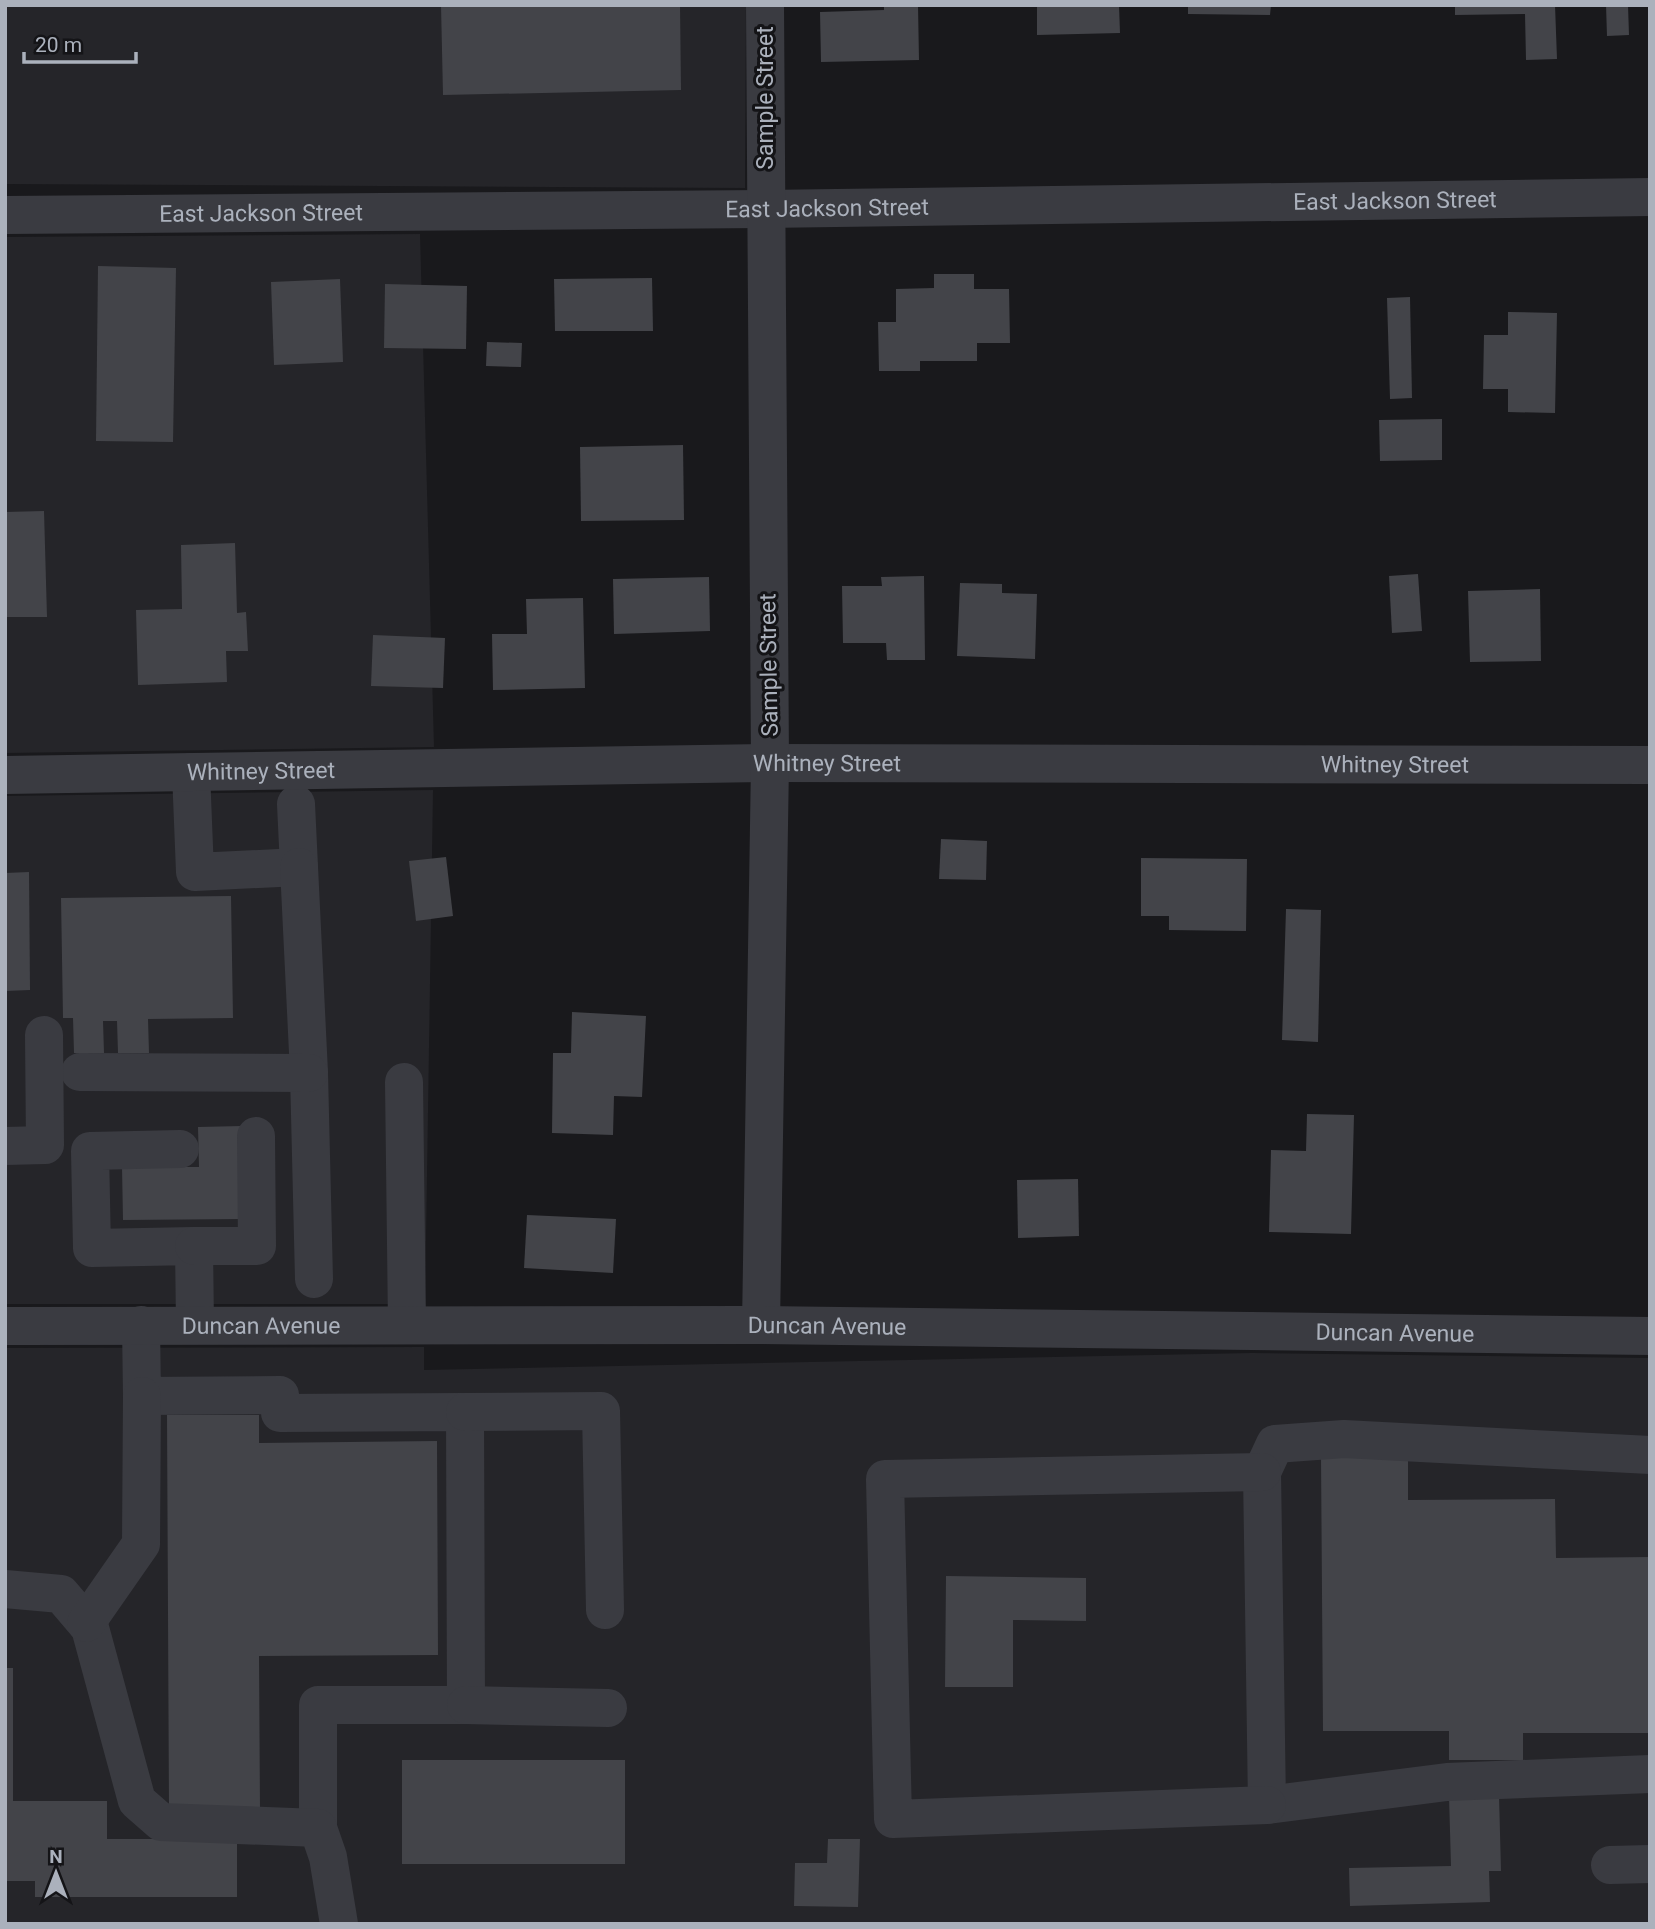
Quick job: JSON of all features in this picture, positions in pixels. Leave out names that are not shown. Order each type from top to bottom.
[{"type":"street","name":"Sample Street","points":[[761,1325],[770,763],[764,209],[765,5]]},
{"type":"street","name":"East Jackson Street","points":[[5,215],[764,209],[1650,197]]},
{"type":"street","name":"Whitney Street","points":[[5,775],[770,763],[1650,765]]},
{"type":"street","points":[[191,772],[195,872],[299,867]]},
{"type":"street","points":[[296,804],[309,1073],[314,1279]]},
{"type":"street","points":[[5,1146],[45,1145],[44,1035]]},
{"type":"street","points":[[80,1072],[309,1073]]},
{"type":"street","points":[[404,1082],[407,1325]]},
{"type":"street","points":[[180,1149],[90,1151],[92,1248],[257,1245],[256,1136]]},
{"type":"street","points":[[194,1246],[195,1325]]},
{"type":"street","points":[[86,1623],[141,1544],[141,1325]]},
{"type":"street","name":"Duncan Avenue","points":[[5,1326],[761,1325],[1650,1336]]},
{"type":"street","points":[[142,1396],[280,1395],[280,1413],[601,1411],[605,1610]]},
{"type":"street","points":[[465,1412],[466,1705]]},
{"type":"street","points":[[1267,1805],[1262,1472],[1275,1444],[1344,1439],[1641,1455]]},
{"type":"street","points":[[1262,1472],[885,1479],[893,1819],[1267,1805],[1447,1782],[1650,1774]]},
{"type":"street","points":[[5,1589],[61,1594],[90,1628],[137,1801],[161,1822],[318,1828]]},
{"type":"street","points":[[339,1924],[328,1857],[318,1828],[318,1705],[608,1708]]},
{"type":"street","points":[[1610,1865],[1650,1864]]},
{"type":"shaded area","points":[[5,5],[746,5],[745,188],[5,184]]},
{"type":"shaded area","points":[[420,234],[434,747],[5,753],[5,237]]},
{"type":"shaded area","points":[[433,790],[425,1304],[5,1304],[5,796]]},
{"type":"shaded area","points":[[424,1347],[424,1370],[1252,1353],[1650,1358],[1650,1924],[5,1924],[5,1348]]},
{"type":"building","points":[[441,5],[680,5],[681,90],[443,95]]},
{"type":"building","points":[[884,5],[918,5],[919,60],[821,62],[820,12],[884,10]]},
{"type":"building","points":[[1037,5],[1119,5],[1120,33],[1037,35]]},
{"type":"building","points":[[1188,5],[1271,5],[1270,15],[1188,14]]},
{"type":"building","points":[[1455,5],[1555,5],[1557,59],[1526,60],[1525,14],[1455,15]]},
{"type":"building","points":[[1606,5],[1628,5],[1629,35],[1607,36]]},
{"type":"building","points":[[98,266],[176,268],[173,442],[96,441]]},
{"type":"building","points":[[934,274],[974,274],[974,289],[1009,289],[1010,343],[977,343],[977,361],[920,361],[920,371],[879,371],[878,322],[896,322],[896,289],[934,288]]},
{"type":"building","points":[[652,278],[653,331],[555,331],[554,279]]},
{"type":"building","points":[[340,279],[343,362],[274,365],[271,282]]},
{"type":"building","points":[[385,284],[467,286],[466,349],[384,348]]},
{"type":"building","points":[[1410,297],[1412,398],[1390,399],[1387,298]]},
{"type":"building","points":[[1508,312],[1557,313],[1555,413],[1508,412],[1508,389],[1483,389],[1484,335],[1508,335]]},
{"type":"building","points":[[487,342],[522,343],[521,367],[486,366]]},
{"type":"building","points":[[1442,419],[1442,460],[1380,461],[1379,420]]},
{"type":"building","points":[[683,445],[684,520],[581,521],[580,447]]},
{"type":"building","points":[[44,511],[47,617],[5,617],[5,512]]},
{"type":"building","points":[[235,543],[237,613],[246,612],[248,651],[226,651],[227,682],[138,685],[136,610],[182,609],[181,545]]},
{"type":"building","points":[[1418,574],[1422,631],[1392,633],[1389,576]]},
{"type":"building","points":[[924,576],[925,660],[887,660],[886,643],[843,643],[842,586],[882,586],[881,577]]},
{"type":"building","points":[[709,577],[710,631],[614,634],[613,579]]},
{"type":"building","points":[[960,583],[1002,584],[1002,593],[1037,594],[1035,659],[957,656]]},
{"type":"building","points":[[1540,589],[1541,661],[1470,662],[1468,591]]},
{"type":"building","points":[[583,598],[585,688],[493,690],[492,634],[527,634],[526,599]]},
{"type":"building","points":[[373,635],[445,638],[443,688],[371,686]]},
{"type":"building","points":[[941,839],[987,841],[986,880],[939,879]]},
{"type":"building","points":[[446,857],[453,916],[416,921],[409,861]]},
{"type":"building","points":[[1141,858],[1247,859],[1246,931],[1169,930],[1169,916],[1141,916]]},
{"type":"building","points":[[29,872],[30,990],[5,991],[5,873]]},
{"type":"building","points":[[231,896],[233,1018],[148,1019],[149,1053],[118,1053],[117,1021],[103,1021],[104,1053],[74,1053],[73,1018],[63,1018],[61,898]]},
{"type":"building","points":[[1286,909],[1321,910],[1318,1042],[1282,1040]]},
{"type":"building","points":[[572,1012],[646,1016],[642,1097],[614,1096],[613,1135],[552,1133],[553,1053],[571,1053]]},
{"type":"building","points":[[1307,1114],[1354,1115],[1351,1234],[1269,1232],[1271,1150],[1306,1151]]},
{"type":"building","points":[[242,1126],[243,1219],[123,1220],[122,1167],[199,1167],[198,1127]]},
{"type":"building","points":[[1078,1179],[1079,1236],[1018,1238],[1017,1180]]},
{"type":"building","points":[[527,1215],[616,1219],[613,1273],[524,1268]]},
{"type":"building","points":[[167,1415],[259,1415],[259,1443],[437,1441],[438,1655],[259,1656],[260,1810],[169,1811]]},
{"type":"building","points":[[1408,1455],[1408,1500],[1555,1499],[1556,1558],[1650,1557],[1650,1733],[1523,1733],[1523,1760],[1449,1760],[1449,1731],[1323,1731],[1321,1456]]},
{"type":"building","points":[[946,1576],[1086,1578],[1086,1621],[1013,1620],[1013,1687],[945,1687]]},
{"type":"building","points":[[5,1668],[13,1668],[13,1801],[107,1801],[107,1839],[237,1839],[237,1897],[35,1897],[35,1881],[5,1881]]},
{"type":"building","points":[[402,1760],[625,1760],[625,1864],[402,1864]]},
{"type":"building","points":[[1499,1795],[1501,1871],[1489,1871],[1490,1902],[1350,1906],[1349,1868],[1451,1866],[1449,1796]]},
{"type":"building","points":[[828,1839],[860,1839],[858,1907],[794,1906],[795,1863],[827,1863]]}]
